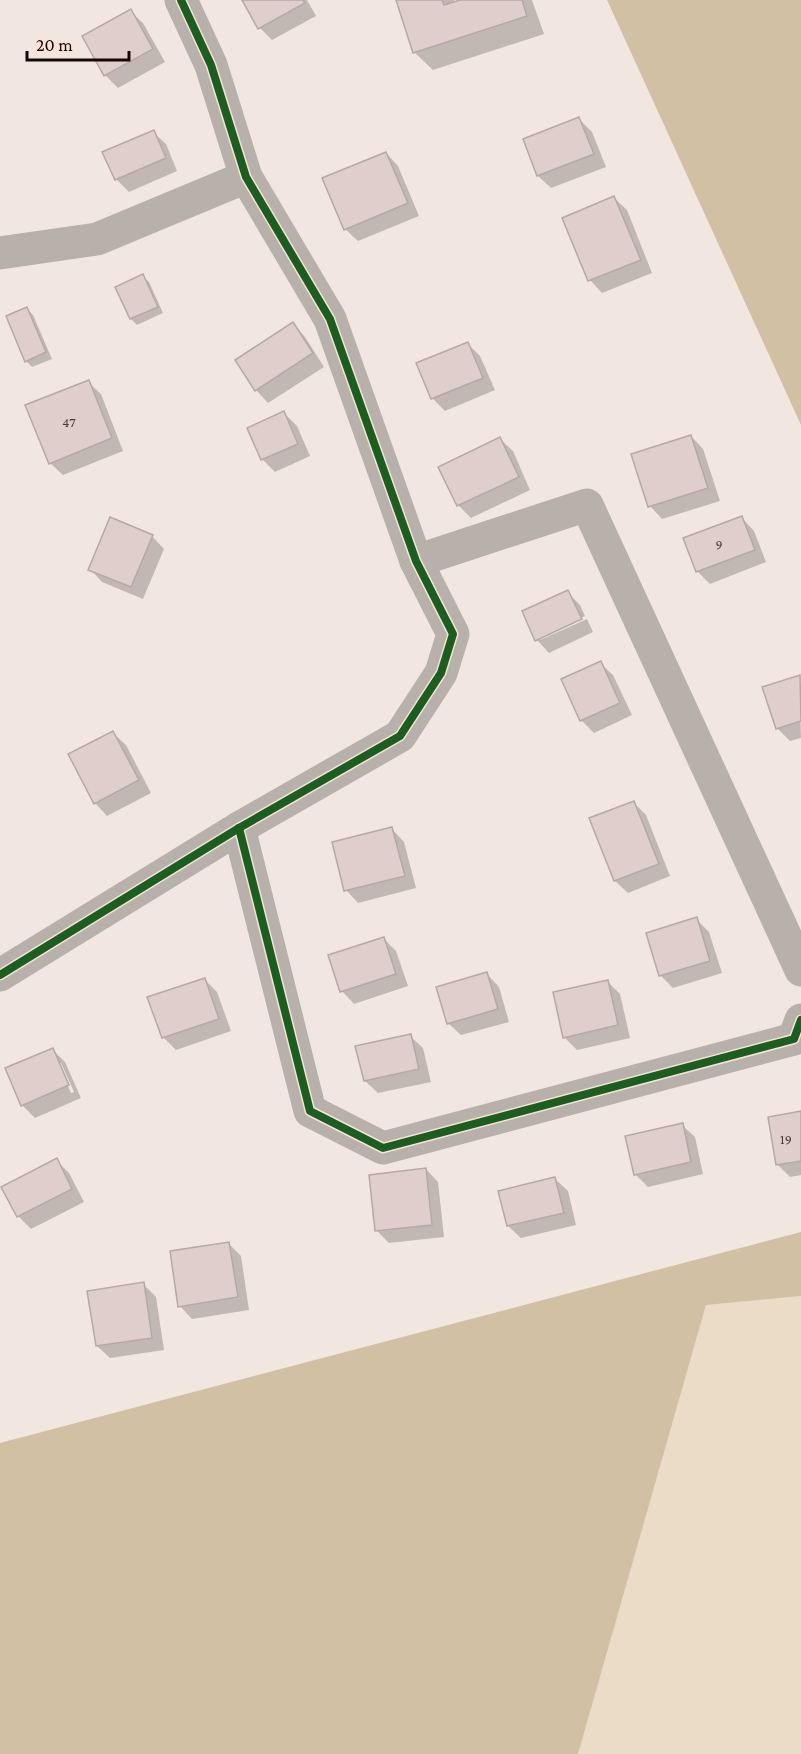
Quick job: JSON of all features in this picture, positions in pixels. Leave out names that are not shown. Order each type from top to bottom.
[{"type":"street","points":[[0,975],[239,828],[400,736],[441,673],[453,634],[416,561],[330,319],[246,177],[211,65],[181,0]]},
{"type":"street","points":[[0,253],[97,239],[246,177]]},
{"type":"street","points":[[416,561],[587,505],[801,970]]},
{"type":"street","points":[[239,828],[310,1111],[383,1148],[794,1039],[801,1020]]},
{"type":"shaded area","points":[[607,0],[801,0],[801,425]]},
{"type":"shaded area","points":[[801,1232],[801,1296],[706,1305],[578,1754],[0,1754],[0,1443]]},
{"type":"shaded area","points":[[801,1296],[801,1754],[578,1754],[706,1305]]},
{"type":"building","points":[[242,0],[303,0],[305,3],[258,29]]},
{"type":"building","points":[[396,0],[442,0],[444,5],[460,0],[522,0],[527,16],[413,53]]},
{"type":"building","points":[[131,9],[153,49],[104,76],[82,36]]},
{"type":"building","points":[[579,117],[594,154],[537,176],[523,139]]},
{"type":"building","points":[[154,130],[166,158],[115,180],[102,152]]},
{"type":"building","points":[[386,152],[408,203],[344,230],[322,178]]},
{"type":"building","points":[[614,196],[641,260],[588,281],[562,218]]},
{"type":"building","points":[[143,274],[158,307],[130,319],[115,287]]},
{"type":"building","points":[[27,307],[46,352],[25,362],[6,316]]},
{"type":"building","points":[[293,322],[313,353],[255,391],[235,360]]},
{"type":"building","points":[[468,342],[483,378],[431,399],[416,363]]},
{"type":"building","points":[[89,380],[112,438],[49,464],[25,405]]},
{"type":"building","points":[[284,411],[298,444],[261,460],[247,428]]},
{"type":"building","points":[[691,435],[708,488],[648,507],[631,454]]},
{"type":"building","points":[[500,437],[519,477],[457,506],[438,467]]},
{"type":"building","points":[[742,516],[755,550],[696,572],[683,538]]},
{"type":"building","points":[[110,517],[153,535],[131,587],[88,570]]},
{"type":"building","points":[[568,590],[582,619],[535,641],[522,611]]},
{"type":"building","points":[[601,661],[620,703],[580,721],[561,679]]},
{"type":"building","points":[[800,675],[801,721],[776,729],[762,687]]},
{"type":"building","points":[[113,731],[139,780],[94,804],[68,754]]},
{"type":"building","points":[[634,801],[659,864],[614,881],[589,818]]},
{"type":"building","points":[[392,827],[405,876],[344,891],[332,842]]},
{"type":"building","points":[[697,917],[710,961],[659,976],[646,933]]},
{"type":"building","points":[[384,937],[396,974],[340,992],[328,955]]},
{"type":"building","points":[[487,972],[498,1009],[447,1024],[436,987]]},
{"type":"building","points":[[205,978],[219,1019],[162,1038],[147,997]]},
{"type":"building","points":[[608,980],[618,1025],[563,1038],[553,992]]},
{"type":"building","points":[[411,1034],[419,1069],[364,1081],[355,1046]]},
{"type":"building","points":[[53,1048],[69,1085],[21,1106],[5,1068]]},
{"type":"building","points":[[801,1111],[801,1161],[776,1165],[768,1117]]},
{"type":"building","points":[[683,1123],[691,1162],[634,1175],[625,1136]]},
{"type":"building","points":[[57,1158],[72,1189],[17,1217],[1,1187]]},
{"type":"building","points":[[426,1168],[432,1225],[375,1231],[369,1175]]},
{"type":"building","points":[[555,1177],[564,1213],[507,1226],[498,1191]]},
{"type":"building","points":[[229,1242],[238,1297],[178,1307],[170,1251]]},
{"type":"building","points":[[144,1282],[152,1338],[96,1346],[87,1291]]},
{"type":"cycle path","points":[[0,975],[239,828],[400,736],[441,673],[453,634],[416,561],[330,319],[246,177],[211,65],[181,0]]},
{"type":"cycle path","points":[[239,828],[310,1111],[383,1148],[794,1039],[801,1020]]}]
